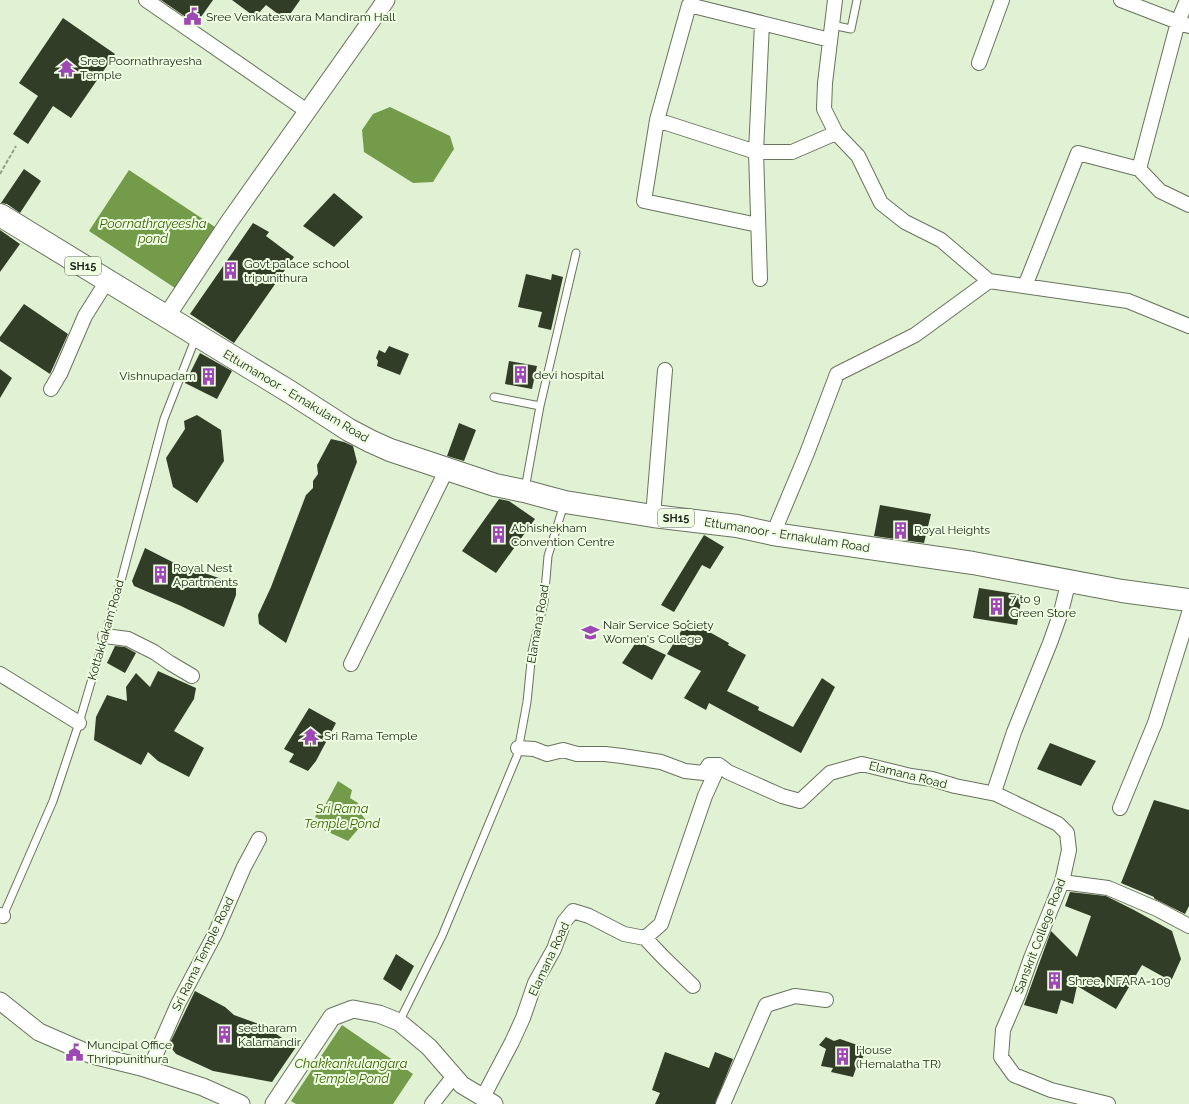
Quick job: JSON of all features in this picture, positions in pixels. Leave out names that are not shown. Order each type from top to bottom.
[{"type":"main road","name":"Ettumanoor - Ernakulam Road","points":[[0,215],[290,392],[349,430],[390,450],[494,485],[565,502],[653,516],[737,526],[773,534],[973,563],[1122,591],[1189,600]]},
{"type":"street","points":[[146,0],[307,111]]},
{"type":"street","points":[[166,317],[229,222],[386,0]]},
{"type":"street","points":[[834,0],[825,82],[824,109],[836,133],[858,156],[881,203],[905,222],[941,240],[989,281],[1128,301],[1189,326]]},
{"type":"street","points":[[979,63],[1002,0]]},
{"type":"street","points":[[1121,0],[1183,24]]},
{"type":"street","points":[[1139,169],[1183,24],[1187,0]]},
{"type":"street","points":[[758,225],[644,201],[657,120],[689,5],[830,40]]},
{"type":"street","points":[[760,279],[756,152],[762,23]]},
{"type":"street","points":[[657,120],[756,152],[792,152],[836,133]]},
{"type":"street","points":[[1025,286],[1078,153],[1139,169],[1160,191],[1189,206]]},
{"type":"street","points":[[51,389],[60,374],[84,316],[107,281]]},
{"type":"street","points":[[773,534],[807,453],[837,374],[915,335],[989,281]]},
{"type":"street","points":[[653,516],[665,370]]},
{"type":"street","points":[[351,664],[447,469]]},
{"type":"street","points":[[996,794],[995,789],[1014,732],[1036,680],[1059,619],[1069,580]]},
{"type":"street","points":[[1120,808],[1155,723],[1189,613]]},
{"type":"street","points":[[104,636],[128,639],[154,652],[192,676]]},
{"type":"street","points":[[0,674],[80,723]]},
{"type":"street","points":[[518,748],[534,749],[547,754],[563,750],[577,754],[616,755],[661,762],[685,771],[704,773],[709,765],[719,765],[705,796],[661,924],[645,938],[693,986]]},
{"type":"street","name":"Elamana Road","points":[[719,765],[728,772],[782,796],[800,801],[830,773],[862,764],[996,794]]},
{"type":"street","name":"Sanskrit College Road","points":[[996,794],[1058,824],[1067,833],[1068,850],[1062,882],[1003,1030],[1001,1057],[1014,1075],[1051,1090],[1108,1104]]},
{"type":"street","name":"Sri Rama Temple Road","points":[[149,1070],[178,1004],[215,934],[244,867],[259,839]]},
{"type":"street","points":[[1062,882],[1108,888],[1157,909],[1189,926]]},
{"type":"street","name":"Elamana Road","points":[[488,1100],[523,1018],[535,984],[554,949],[564,922],[573,911],[589,916],[624,934],[645,938]]},
{"type":"street","points":[[723,1104],[766,1005],[795,996],[826,1000]]},
{"type":"street","points":[[0,1000],[40,1032],[92,1056],[141,1067],[203,1087],[241,1104]]},
{"type":"street","points":[[274,1104],[332,1017],[353,1009],[379,1014],[399,1022],[429,1047],[462,1085],[488,1100]]},
{"type":"street","points":[[432,1104],[454,1076]]},
{"type":"lane","points":[[832,25],[851,29],[856,0]]},
{"type":"lane","points":[[524,491],[540,406],[576,253]]},
{"type":"lane","name":"Kottakkakam Road","points":[[2,915],[53,801],[80,723],[122,577],[164,419],[197,336]]},
{"type":"lane","points":[[494,397],[540,406]]},
{"type":"lane","name":"Elamana Road","points":[[399,1022],[442,936],[517,756],[527,702],[532,652],[544,602],[548,556],[565,502]]},
{"type":"path","points":[[0,174],[16,146]]},
{"type":"water","points":[[390,107],[450,136],[454,149],[433,182],[413,183],[364,152],[362,130],[373,114]]},
{"type":"water","name":"Poornathrayeesha pond","points":[[129,170],[218,229],[178,290],[89,231]]},
{"type":"water","name":"Sri Rama Temple Pond","points":[[338,781],[352,790],[350,798],[358,803],[361,814],[366,820],[348,841],[324,830],[323,821],[315,817],[321,805],[324,807]]},
{"type":"water","name":"Chakkankulangara Temple Pond","points":[[342,1025],[413,1074],[393,1104],[296,1104],[291,1101]]},
{"type":"building","name":"Sree Venkateswara Mandiram Hall","points":[[161,0],[213,0],[196,24]]},
{"type":"building","points":[[232,0],[300,0],[286,20],[266,5],[255,17]]},
{"type":"building","name":"Sree Poornathrayesha Temple","points":[[63,18],[115,54],[71,118],[53,106],[28,144],[13,134],[38,96],[19,83]]},
{"type":"building","points":[[24,169],[41,181],[20,213],[7,204],[1,203]]},
{"type":"building","points":[[334,193],[363,217],[334,247],[303,226]]},
{"type":"building","points":[[253,223],[269,232],[266,236],[294,257],[234,343],[190,314]]},
{"type":"building","points":[[0,230],[20,244],[0,272]]},
{"type":"building","points":[[526,274],[551,280],[552,274],[563,277],[551,330],[538,327],[542,312],[518,307]]},
{"type":"building","points":[[24,304],[68,334],[50,374],[0,341],[0,337]]},
{"type":"building","points":[[389,346],[409,354],[400,375],[377,366],[378,361],[376,358],[379,350],[385,353]]},
{"type":"building","name":"Vishnupadam","points":[[200,353],[232,371],[217,399],[185,383]]},
{"type":"building","name":"devi hospital","points":[[509,361],[537,366],[532,389],[505,384]]},
{"type":"building","points":[[0,369],[12,378],[0,398]]},
{"type":"building","points":[[197,415],[221,430],[224,461],[197,503],[173,487],[166,458],[185,429],[184,421]]},
{"type":"building","points":[[459,423],[476,430],[464,461],[447,456]]},
{"type":"building","points":[[331,439],[353,446],[357,462],[286,643],[259,624],[258,615],[271,587],[306,495],[313,488],[313,481],[318,474],[317,465]]},
{"type":"building","name":"Abhishekham Convention Centre","points":[[499,499],[509,501],[535,519],[496,573],[462,551]]},
{"type":"building","name":"Royal Heights","points":[[880,505],[931,514],[924,543],[874,536]]},
{"type":"building","name":"Nair Service Society Women's College","points":[[704,535],[724,547],[710,569],[702,565],[674,612],[661,605]]},
{"type":"building","points":[[145,548],[192,572],[193,569],[236,584],[236,595],[224,627],[181,606],[134,586],[132,581]]},
{"type":"building","name":"7 to 9 Green Store","points":[[979,588],[1022,595],[1017,625],[973,618]]},
{"type":"building","points":[[688,620],[729,643],[728,645],[746,655],[727,691],[759,707],[758,710],[793,727],[822,678],[835,687],[801,753],[709,703],[706,710],[684,698],[701,671],[667,654]]},
{"type":"building","points":[[637,641],[666,655],[652,680],[622,663]]},
{"type":"building","points":[[115,646],[125,647],[136,653],[125,673],[107,663]]},
{"type":"building","points":[[158,671],[196,688],[194,699],[174,731],[204,748],[189,777],[158,761],[148,752],[141,765],[94,740],[96,717],[107,695],[127,701],[126,687],[136,673],[150,687]]},
{"type":"building","name":"Sri Rama Temple","points":[[309,708],[336,723],[316,761],[308,771],[289,762],[294,754],[284,749]]},
{"type":"building","points":[[1050,743],[1096,761],[1081,786],[1037,769]]},
{"type":"building","points":[[1154,800],[1189,810],[1189,906],[1185,914],[1155,899],[1154,897],[1121,883]]},
{"type":"building","points":[[1070,892],[1106,896],[1172,931],[1181,959],[1171,981],[1142,965],[1116,1009],[1077,986],[1073,1004],[1061,1000],[1057,1014],[1024,1005],[1051,931],[1077,957],[1091,916],[1065,906]]},
{"type":"building","points":[[396,954],[414,966],[401,991],[383,979]]},
{"type":"building","name":"seetharam Kalamandir","points":[[195,991],[225,1007],[234,1015],[264,1026],[296,1047],[272,1082],[213,1071],[176,1054],[169,1045]]},
{"type":"building","name":"House (Hemalatha TR)","points":[[826,1037],[834,1041],[840,1039],[866,1048],[859,1069],[856,1068],[853,1077],[831,1072],[833,1068],[821,1066],[826,1049],[819,1045]]},
{"type":"building","points":[[665,1052],[709,1068],[715,1052],[733,1059],[715,1104],[655,1104],[660,1093],[652,1090]]},
{"type":"place","name":"Sree Venkateswara Mandiram Hall","points":[[193,17]]},
{"type":"place","name":"Sree Poornathrayesha Temple","points":[[67,68]]},
{"type":"place","name":"Govt.palace school tripunithura","points":[[231,271]]},
{"type":"place","name":"devi hospital","points":[[521,375]]},
{"type":"place","name":"Vishnupadam","points":[[209,376]]},
{"type":"place","name":"Royal Heights","points":[[901,530]]},
{"type":"place","name":"Abhishekham Convention Centre","points":[[498,535]]},
{"type":"place","name":"Royal Nest Apartments","points":[[160,575]]},
{"type":"place","name":"7 to 9 Green Store","points":[[997,606]]},
{"type":"place","name":"Nair Service Society Women's College","points":[[590,632]]},
{"type":"place","name":"Sri Rama Temple","points":[[311,736]]},
{"type":"place","name":"Shree, NFARA=109","points":[[1055,981]]},
{"type":"place","name":"seetharam Kalamandir","points":[[225,1035]]},
{"type":"place","name":"Muncipal Office Thrippunithura","points":[[74,1052]]},
{"type":"place","name":"House (Hemalatha TR)","points":[[843,1057]]}]
